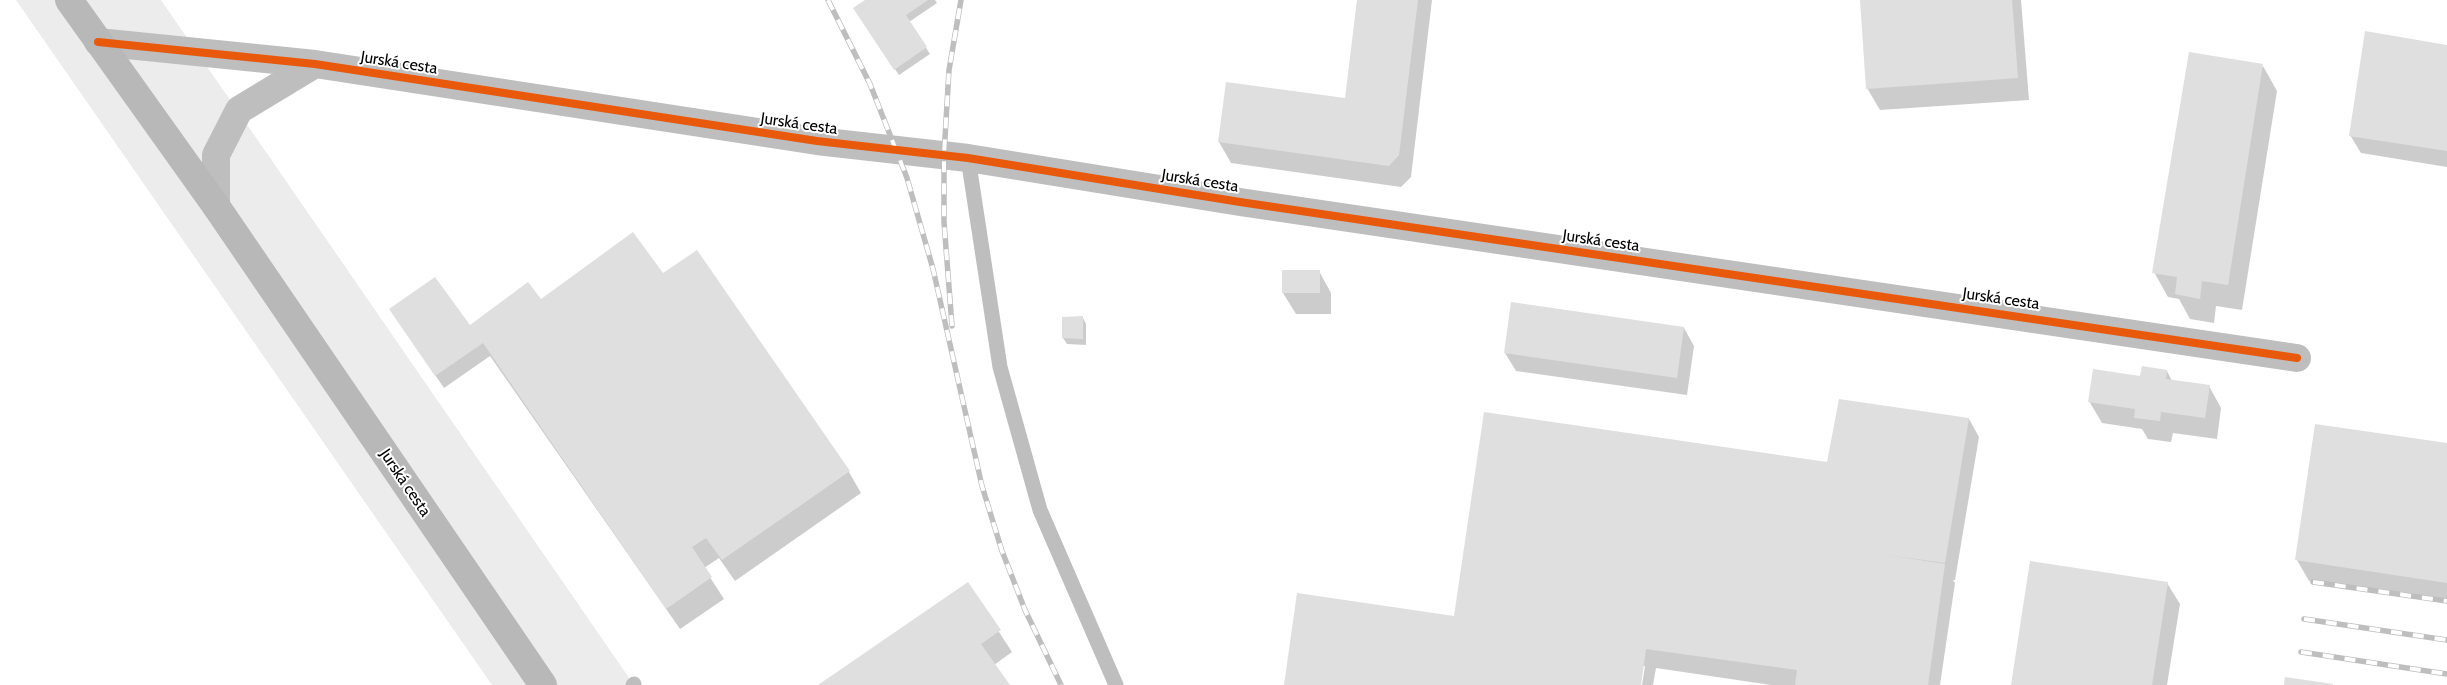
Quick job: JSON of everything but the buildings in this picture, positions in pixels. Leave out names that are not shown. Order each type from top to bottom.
[{"type":"street","name":"Jurská cesta","points":[[69,0],[216,206],[543,685]]},
{"type":"street","name":"Jurská cesta","points":[[98,42],[315,64],[807,139],[968,158],[1250,203],[2297,358]]},
{"type":"street","points":[[216,206],[216,155],[239,110],[315,64]]},
{"type":"lane","points":[[968,158],[1000,367],[1037,500],[1116,685]]},
{"type":"shaded area","points":[[16,0],[161,0],[634,685],[492,685]]},
{"type":"railway","points":[[828,0],[870,84],[907,178],[933,269],[982,486],[1002,551],[1025,610],[1061,685]]},
{"type":"railway","points":[[952,326],[944,222],[944,155],[949,70],[961,0]]},
{"type":"railway","points":[[2313,582],[2447,601]]},
{"type":"railway","points":[[2304,619],[2447,640]]},
{"type":"railway","points":[[2301,652],[2447,674]]},
{"type":"cycle path","points":[[98,42],[315,64],[817,141],[968,158],[1240,202],[2297,358]]}]
